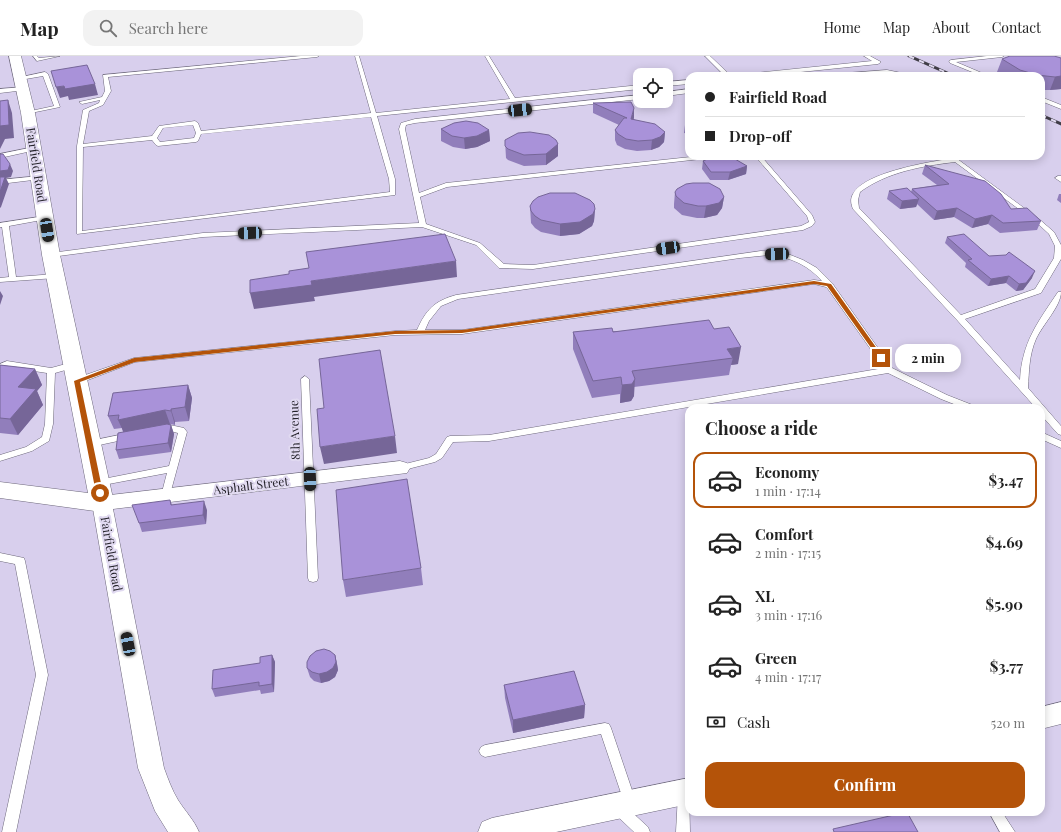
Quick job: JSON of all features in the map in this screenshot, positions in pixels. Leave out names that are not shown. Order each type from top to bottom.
[{"type":"street","name":"Fairfield Road","points":[[15,56],[28,113],[51,255],[100,493],[151,768],[160,794],[173,818],[185,832]]},
{"type":"street","name":"Asphalt Street","points":[[100,493],[166,496],[400,468]]},
{"type":"street","points":[[0,490],[100,493]]},
{"type":"street","points":[[1045,717],[1061,714]]},
{"type":"street","points":[[492,832],[685,792]]},
{"type":"lane","points":[[35,56],[37,60],[58,56]]},
{"type":"lane","points":[[317,56],[105,76],[108,91],[101,104],[86,110],[80,146],[79,233],[393,194],[392,179],[357,56]]},
{"type":"lane","points":[[487,56],[513,100]]},
{"type":"lane","points":[[707,56],[724,72]]},
{"type":"lane","points":[[784,72],[878,62],[866,56]]},
{"type":"lane","points":[[977,72],[951,61],[1002,56]]},
{"type":"lane","points":[[0,91],[45,74],[57,107],[28,113]]},
{"type":"lane","points":[[673,83],[685,82]]},
{"type":"lane","points":[[199,133],[633,88]]},
{"type":"lane","points":[[673,93],[685,92]]},
{"type":"lane","points":[[82,102],[104,98]]},
{"type":"lane","points":[[423,225],[402,129],[402,126],[408,122],[633,98]]},
{"type":"lane","points":[[1045,101],[1061,107]]},
{"type":"lane","points":[[195,123],[199,133],[196,140],[158,144],[154,138],[161,127],[195,123]]},
{"type":"lane","points":[[80,146],[154,138]]},
{"type":"lane","points":[[0,156],[34,149]]},
{"type":"lane","points":[[417,196],[446,185],[685,159]]},
{"type":"lane","points":[[51,255],[203,235],[423,225],[478,244],[502,266],[533,267],[810,226],[812,222],[810,216],[761,160]]},
{"type":"lane","points":[[960,318],[1038,291],[1058,258],[1058,246],[1052,233],[956,160],[914,167],[867,185],[857,192],[854,202],[856,208],[960,318],[1038,404]]},
{"type":"lane","points":[[0,182],[39,178]]},
{"type":"lane","points":[[13,279],[3,225],[45,218]]},
{"type":"lane","points":[[420,332],[438,304],[456,297],[656,267],[755,255],[777,254],[801,261],[824,277],[889,370],[962,404]]},
{"type":"lane","points":[[0,280],[55,276]]},
{"type":"lane","points":[[0,367],[7,364],[50,371],[75,373],[134,360],[395,333],[462,332],[814,282],[829,285],[830,287]]},
{"type":"lane","points":[[1024,388],[1025,366],[1029,346],[1039,327],[1061,294]]},
{"type":"lane","points":[[690,404],[889,370]]},
{"type":"lane","points":[[0,458],[29,449],[46,439],[50,424],[50,371]]},
{"type":"lane","name":"8th Avenue","points":[[305,379],[313,578]]},
{"type":"lane","points":[[400,468],[432,460],[439,456],[450,439],[490,438],[685,405]]},
{"type":"lane","points":[[1045,413],[1061,432]]},
{"type":"lane","points":[[150,432],[170,428],[184,432],[166,496]]},
{"type":"lane","points":[[90,444],[137,434]]},
{"type":"lane","points":[[1045,437],[1061,445]]},
{"type":"lane","points":[[100,493],[173,469]]},
{"type":"lane","points":[[0,557],[20,562],[42,675],[9,832]]},
{"type":"lane","points":[[485,751],[605,728],[624,805],[642,832]]},
{"type":"lane","points":[[683,832],[685,805]]},
{"type":"lane","points":[[998,816],[1008,832]]},
{"type":"shaded area","points":[[0,56],[1061,56],[1061,832],[0,832]]},
{"type":"building","points":[[1010,56],[1054,56],[1061,58],[1061,76],[1045,76],[1045,72],[1027,72],[1020,70],[1002,59]]},
{"type":"building","points":[[87,65],[95,84],[65,89],[64,86],[56,87],[51,71]]},
{"type":"building","points":[[8,100],[9,125],[0,126],[0,101]]},
{"type":"building","points":[[631,102],[634,108],[631,119],[655,124],[665,132],[660,137],[652,140],[638,141],[626,139],[615,130],[624,118],[627,118],[593,103]]},
{"type":"building","points":[[466,121],[478,123],[489,130],[477,136],[464,138],[452,136],[441,129],[454,123]]},
{"type":"building","points":[[530,132],[549,135],[556,140],[558,144],[546,154],[524,155],[508,149],[505,146],[505,140],[518,133]]},
{"type":"building","points":[[0,154],[3,154],[10,164],[8,170],[0,171]]},
{"type":"building","points":[[737,160],[747,166],[730,172],[711,172],[703,161]]},
{"type":"building","points":[[925,165],[985,181],[1001,194],[1011,209],[1027,208],[1041,221],[1003,223],[992,215],[975,219],[957,208],[937,211],[912,189],[949,184]]},
{"type":"building","points":[[0,177],[5,177],[0,192]]},
{"type":"building","points":[[709,183],[720,189],[724,197],[719,203],[706,206],[684,203],[676,196],[675,192],[677,189],[686,184]]},
{"type":"building","points":[[907,188],[919,199],[902,201],[889,191]]},
{"type":"building","points":[[550,193],[575,193],[590,200],[594,204],[595,209],[593,214],[580,222],[560,224],[541,220],[531,211],[530,206],[538,197]]},
{"type":"building","points":[[445,234],[456,261],[311,281],[312,285],[250,293],[250,280],[289,274],[289,271],[309,268],[306,252]]},
{"type":"building","points":[[964,234],[989,256],[1006,255],[1009,252],[1035,271],[1026,283],[1019,284],[1009,276],[991,279],[968,260],[972,259],[947,237]]},
{"type":"building","points":[[709,320],[714,329],[729,327],[741,347],[727,349],[733,358],[632,371],[635,379],[632,384],[622,385],[621,377],[593,381],[573,332],[612,328],[613,332]]},
{"type":"building","points":[[380,350],[395,436],[320,447],[317,409],[324,408],[319,359]]},
{"type":"building","points":[[0,365],[35,369],[18,387],[36,389],[10,419],[0,418]]},
{"type":"building","points":[[188,385],[185,407],[171,409],[171,411],[165,410],[118,420],[119,415],[108,416],[113,393]]},
{"type":"building","points":[[167,424],[171,425],[168,443],[116,450],[118,433]]},
{"type":"building","points":[[407,479],[421,568],[343,580],[336,490]]},
{"type":"building","points":[[170,500],[171,505],[204,501],[203,515],[139,523],[132,505]]},
{"type":"building","points":[[324,649],[335,655],[336,662],[333,668],[327,672],[319,674],[312,672],[307,668],[307,662],[310,656],[316,651]]},
{"type":"building","points":[[272,655],[272,684],[259,686],[259,682],[212,689],[213,670],[260,663],[260,657]]},
{"type":"building","points":[[574,671],[585,705],[513,720],[504,685]]},
{"type":"building","points":[[890,816],[909,816],[918,832],[834,832],[833,829]]},
{"type":"railway","points":[[909,56],[945,72]]},
{"type":"railway","points":[[1045,117],[1061,124]]},
{"type":"route","points":[[100,493],[77,381],[134,360],[395,333],[462,332],[814,282],[829,285],[881,358]]}]
